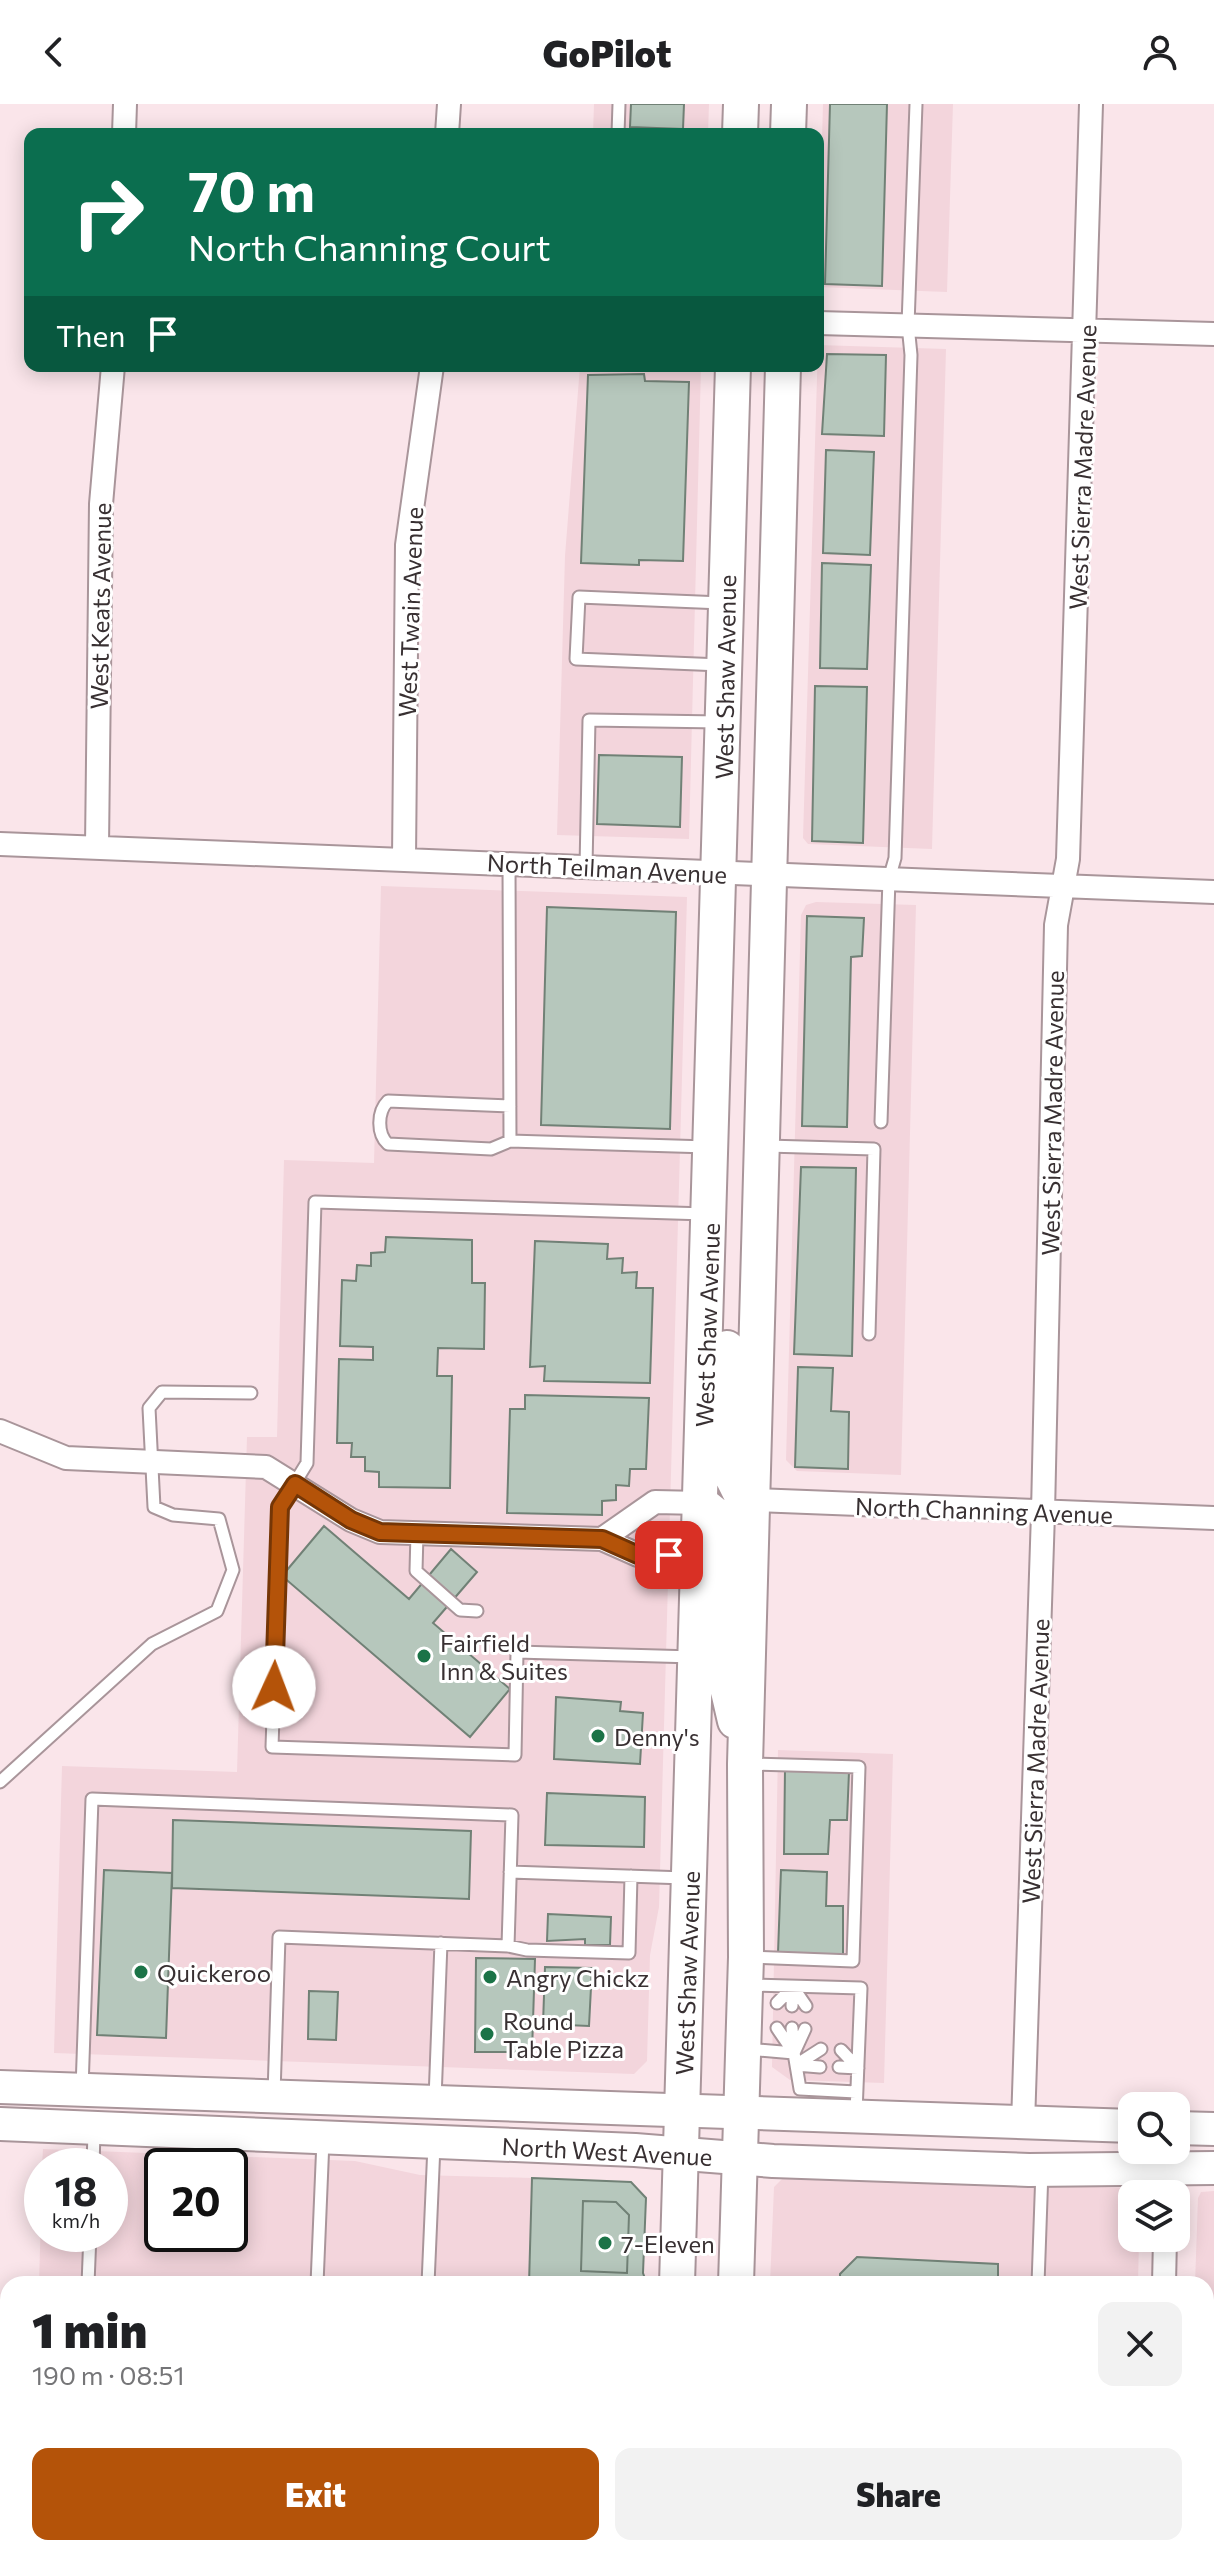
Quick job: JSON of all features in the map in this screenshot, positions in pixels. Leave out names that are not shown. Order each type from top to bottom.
[{"type":"main road","points":[[740,128],[741,104]]},
{"type":"main road","points":[[788,128],[789,104]]},
{"type":"main road","name":"West Shaw Avenue","points":[[677,2276],[711,1214],[733,372]]},
{"type":"main road","name":"West Shaw Avenue","points":[[736,2276],[746,1971],[745,1764],[783,372]]},
{"type":"main road","points":[[708,1291],[729,1357],[731,1475],[741,1495],[753,1500]]},
{"type":"main road","points":[[701,1503],[722,1520],[725,1533],[721,1661],[745,1764]]},
{"type":"main road","name":"North West Avenue","points":[[0,2087],[742,2113],[799,2102],[856,2105],[1023,2124],[1118,2126]]},
{"type":"main road","points":[[94,2127],[118,2110],[244,2112],[258,2110],[274,2095]]},
{"type":"main road","name":"North West Avenue","points":[[0,2124],[1042,2170],[1167,2180],[1214,2168]]},
{"type":"main road","points":[[1190,2128],[1214,2129]]},
{"type":"main road","points":[[1167,2180],[1177,2154],[1197,2148],[1214,2148]]},
{"type":"street","points":[[124,128],[125,104]]},
{"type":"street","points":[[447,128],[449,104]]},
{"type":"street","name":"West Sierra Madre Avenue","points":[[1023,2124],[1043,1513],[1056,925],[1068,859],[1087,329],[1091,104]]},
{"type":"street","points":[[824,323],[1214,334]]},
{"type":"street","name":"West Keats Avenue","points":[[97,846],[101,504],[112,372]]},
{"type":"street","name":"West Twain Avenue","points":[[404,859],[407,545],[431,372]]},
{"type":"street","name":"North Teilman Avenue","points":[[0,844],[1214,892]]},
{"type":"street","points":[[0,1431],[66,1458],[257,1465],[295,1484],[365,1528],[417,1533],[602,1539],[638,1555],[700,1556]]},
{"type":"street","name":"North Channing Avenue","points":[[753,1500],[1214,1518]]},
{"type":"street","points":[[602,1539],[655,1502],[701,1503]]},
{"type":"street","points":[[1164,2276],[1165,2252]]},
{"type":"lane","points":[[618,128],[619,104]]},
{"type":"lane","points":[[881,1122],[889,879],[895,858],[905,624],[911,355],[908,325],[916,104]]},
{"type":"lane","points":[[726,665],[576,659],[579,597],[727,603]]},
{"type":"lane","points":[[586,867],[589,720],[724,722]]},
{"type":"lane","points":[[509,864],[510,1141]]},
{"type":"lane","points":[[510,1106],[388,1101],[382,1107],[381,1138],[388,1144],[491,1149],[510,1141],[712,1147]]},
{"type":"lane","points":[[762,1146],[874,1149],[869,1334]]},
{"type":"lane","points":[[697,1657],[517,1652],[515,1755],[272,1747],[280,1507],[307,1463],[315,1202],[711,1214]]},
{"type":"lane","points":[[0,1782],[152,1644],[217,1611],[233,1570],[219,1519],[173,1515],[154,1507],[149,1408],[162,1392],[251,1393]]},
{"type":"lane","points":[[417,1533],[416,1571],[460,1610],[477,1611]]},
{"type":"lane","points":[[745,1764],[859,1767],[853,1961],[746,1971]]},
{"type":"lane","points":[[82,2089],[92,1799],[512,1815],[508,1946]]},
{"type":"lane","points":[[510,1872],[690,1878]]},
{"type":"lane","points":[[274,2095],[279,1937],[629,1953],[631,1876]]},
{"type":"lane","points":[[435,2101],[441,1943]]},
{"type":"lane","points":[[746,1971],[793,1987],[861,1988],[856,2105]]},
{"type":"lane","points":[[777,2003],[793,1987]]},
{"type":"lane","points":[[792,2006],[793,1987]]},
{"type":"lane","points":[[793,1987],[806,2006]]},
{"type":"lane","points":[[777,2028],[795,2059]]},
{"type":"lane","points":[[792,2028],[799,2102]]},
{"type":"lane","points":[[795,2059],[805,2029]]},
{"type":"lane","points":[[743,2049],[820,2067]]},
{"type":"lane","points":[[795,2059],[821,2049]]},
{"type":"lane","points":[[841,2050],[858,2068]]},
{"type":"lane","points":[[839,2067],[858,2068]]},
{"type":"lane","points":[[93,2148],[94,2127]]},
{"type":"lane","points":[[317,2276],[323,2139]]},
{"type":"lane","points":[[428,2276],[434,2142]]},
{"type":"lane","points":[[1038,2276],[1042,2170]]},
{"type":"lane","points":[[88,2276],[89,2252]]},
{"type":"shaded area","points":[[594,104],[709,104],[708,128],[593,128]]},
{"type":"shaded area","points":[[823,104],[953,104],[947,292],[824,287]]},
{"type":"shaded area","points":[[824,345],[946,349],[932,849],[808,844],[803,838],[817,372],[824,372]]},
{"type":"shaded area","points":[[580,372],[701,372],[689,839],[557,835],[565,556]]},
{"type":"shaded area","points":[[381,886],[687,897],[659,1907],[650,1955],[647,2061],[634,2074],[54,2053],[62,1766],[237,1772],[247,1437],[277,1437],[284,1160],[374,1163]]},
{"type":"shaded area","points":[[816,902],[916,905],[901,1475],[797,1471],[786,1460],[801,915],[806,905]]},
{"type":"shaded area","points":[[778,1750],[893,1754],[884,2083],[790,2080],[772,2067]]},
{"type":"shaded area","points":[[128,2152],[144,2153],[144,2252],[248,2252],[248,2157],[355,2161],[420,2175],[532,2178],[529,2276],[39,2276],[40,2252],[128,2252]]},
{"type":"shaded area","points":[[783,2178],[1118,2188],[1118,2252],[1139,2252],[1138,2276],[770,2276],[774,2187]]},
{"type":"shaded area","points":[[1214,2191],[1214,2276],[1195,2276],[1198,2198],[1201,2192]]},
{"type":"building","points":[[631,104],[684,104],[683,128],[630,127]]},
{"type":"building","points":[[830,104],[887,104],[882,286],[825,284]]},
{"type":"building","points":[[827,354],[886,355],[884,436],[822,434]]},
{"type":"building","points":[[644,374],[645,381],[689,382],[683,561],[639,560],[639,565],[581,563],[588,375]]},
{"type":"building","points":[[826,450],[874,452],[870,555],[823,553]]},
{"type":"building","points":[[822,563],[871,565],[867,669],[820,668]]},
{"type":"building","points":[[815,686],[867,687],[863,843],[812,841]]},
{"type":"building","points":[[599,755],[682,757],[680,827],[597,824]]},
{"type":"building","points":[[547,907],[676,912],[670,1129],[541,1125]]},
{"type":"building","points":[[807,916],[864,918],[862,956],[851,957],[847,1127],[802,1126]]},
{"type":"building","points":[[801,1167],[856,1168],[852,1356],[794,1354]]},
{"type":"building","points":[[386,1237],[472,1240],[472,1283],[485,1283],[484,1349],[438,1348],[437,1376],[452,1376],[450,1488],[379,1487],[379,1472],[365,1471],[365,1457],[351,1457],[352,1443],[337,1443],[339,1359],[373,1360],[373,1347],[340,1346],[342,1280],[356,1281],[357,1265],[371,1266],[371,1253],[385,1252]]},
{"type":"building","points":[[535,1241],[608,1244],[607,1259],[623,1258],[622,1273],[637,1272],[636,1288],[653,1288],[650,1383],[544,1381],[545,1366],[530,1367]]},
{"type":"building","points":[[798,1367],[833,1368],[831,1411],[849,1412],[848,1469],[795,1467]]},
{"type":"building","points":[[525,1395],[649,1398],[646,1469],[630,1469],[629,1486],[616,1485],[616,1500],[602,1501],[602,1515],[507,1513],[510,1409],[525,1409]]},
{"type":"building","name":"Fairfield Inn & Suites","points":[[324,1526],[409,1599],[451,1549],[477,1572],[433,1623],[510,1689],[470,1737],[282,1576]]},
{"type":"building","name":"Denny's","points":[[556,1697],[621,1702],[620,1711],[643,1713],[640,1764],[554,1759]]},
{"type":"building","points":[[785,1769],[849,1772],[847,1820],[830,1820],[828,1854],[784,1854]]},
{"type":"building","points":[[547,1793],[645,1797],[644,1847],[545,1845]]},
{"type":"building","points":[[173,1820],[471,1831],[469,1899],[172,1888]]},
{"type":"building","points":[[104,1870],[172,1873],[166,2038],[97,2035]]},
{"type":"building","points":[[781,1870],[827,1872],[826,1906],[843,1906],[843,1955],[778,1953]]},
{"type":"building","points":[[548,1914],[611,1917],[610,1945],[585,1945],[585,1939],[547,1941]]},
{"type":"building","points":[[476,1958],[535,1959],[532,2052],[475,2052]]},
{"type":"building","points":[[545,1967],[592,1968],[589,2026],[543,2024]]},
{"type":"building","points":[[309,1991],[338,1992],[336,2040],[308,2039]]},
{"type":"building","name":"7-Eleven","points":[[532,2178],[631,2182],[646,2198],[644,2276],[529,2276]]},
{"type":"building","name":"7-Eleven","points":[[583,2201],[616,2202],[629,2215],[627,2273],[581,2271]]},
{"type":"building","points":[[857,2257],[998,2264],[998,2276],[840,2274]]},
{"type":"place","name":"Fairfield Inn & Suites","points":[[424,1656]]},
{"type":"place","name":"Denny's","points":[[598,1736]]},
{"type":"place","name":"Quickeroo","points":[[141,1972]]},
{"type":"place","name":"Angry Chickz","points":[[490,1977]]},
{"type":"place","name":"Round Table Pizza","points":[[487,2034]]},
{"type":"place","name":"7-Eleven","points":[[605,2243]]},
{"type":"route","points":[[274,1687],[280,1507],[295,1484],[365,1528],[380,1532],[602,1539],[638,1555],[669,1555]]}]
